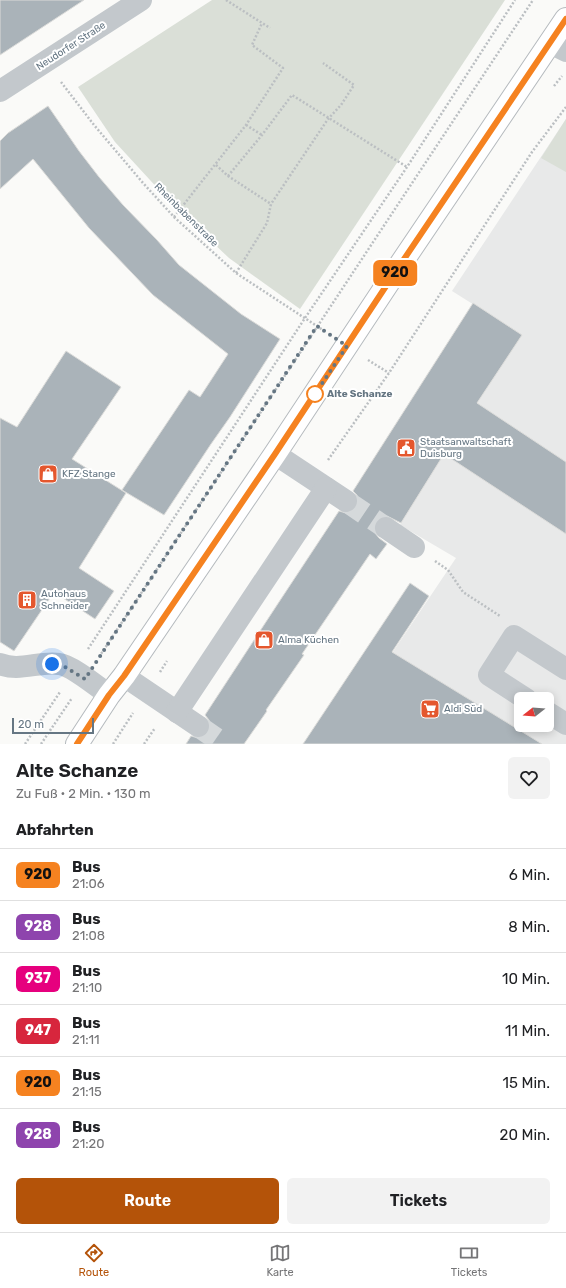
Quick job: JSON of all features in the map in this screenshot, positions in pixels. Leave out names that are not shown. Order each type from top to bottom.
[{"type":"main road","points":[[77,744],[347,346],[558,47],[566,19]]},
{"type":"street","name":"Neudorfer Straße","points":[[0,91],[141,0]]},
{"type":"street","points":[[275,454],[346,501]]},
{"type":"street","points":[[177,712],[320,484]]},
{"type":"street","points":[[386,528],[414,547]]},
{"type":"street","points":[[515,692],[489,675],[514,636],[566,669]]},
{"type":"street","points":[[0,664],[17,667],[60,664],[109,695]]},
{"type":"street","points":[[124,676],[198,726]]},
{"type":"street","points":[[554,716],[566,724]]},
{"type":"path","points":[[226,0],[270,28]]},
{"type":"path","points":[[41,744],[79,675],[305,318],[407,167],[516,0]]},
{"type":"path","points":[[25,744],[79,675],[317,326],[533,0]]},
{"type":"path","points":[[174,217],[246,125],[283,68],[252,45],[262,23]]},
{"type":"path","name":"Rheinbabenstraße","points":[[48,61],[69,93],[94,125],[143,184],[174,217],[236,273],[347,346]]},
{"type":"path","points":[[236,273],[267,223],[271,204],[328,119],[341,105],[354,85],[323,63]]},
{"type":"path","points":[[228,176],[262,135],[292,95],[328,119],[407,167]]},
{"type":"path","points":[[320,484],[388,373],[532,152],[566,107]]},
{"type":"path","points":[[246,125],[262,135]]},
{"type":"path","points":[[216,165],[228,176],[271,204]]},
{"type":"path","points":[[414,547],[448,570],[463,592],[504,618],[514,636]]},
{"type":"shaded area","points":[[212,0],[505,0],[300,309],[229,258],[173,205],[115,142],[78,87]]},
{"type":"shaded area","points":[[566,119],[566,744],[331,744],[456,558],[400,525],[449,446],[522,335],[452,291]]},
{"type":"shaded area","points":[[566,119],[566,172],[541,158]]},
{"type":"building","points":[[0,0],[84,0],[0,55]]},
{"type":"building","points":[[48,106],[99,177],[179,265],[241,314],[280,339],[164,515],[122,490],[189,390],[200,397],[228,354],[153,295],[89,228],[33,159],[0,189],[0,141],[8,133]]},
{"type":"building","points":[[473,303],[522,335],[477,403],[566,462],[566,534],[444,454],[401,523],[387,516],[381,517],[376,521],[374,527],[375,533],[387,544],[376,559],[370,554],[302,654],[304,655],[244,744],[186,744],[191,736],[198,738],[204,737],[208,733],[210,726],[209,720],[205,715],[339,511],[346,513],[352,512],[356,508],[358,501],[357,495],[353,491]]},
{"type":"building","points":[[66,351],[121,387],[72,459],[126,493],[79,568],[114,591],[95,619],[54,592],[14,651],[0,642],[0,418],[17,427]]},
{"type":"building","points":[[410,583],[429,596],[392,652],[514,727],[514,732],[522,732],[542,744],[303,744]]},
{"type":"tunnel","points":[[346,501],[386,528]]},
{"type":"tunnel","points":[[198,726],[224,744]]},
{"type":"bus line","name":"920","points":[[77,744],[109,695],[124,676],[275,454],[566,19]]},
{"type":"place","name":"Alte Schanze","points":[[315,394]]},
{"type":"place","name":"Staatsanwaltschaft Duisburg","points":[[406,448]]},
{"type":"place","name":"KFZ Stange","points":[[48,474]]},
{"type":"place","name":"Autohaus Schneider","points":[[27,600]]},
{"type":"place","name":"Alma Küchen","points":[[264,640]]},
{"type":"place","name":"Aldi Süd","points":[[430,709]]},
{"type":"route","points":[[52,664],[60,664],[85,679],[317,326],[347,346],[315,394]]}]
